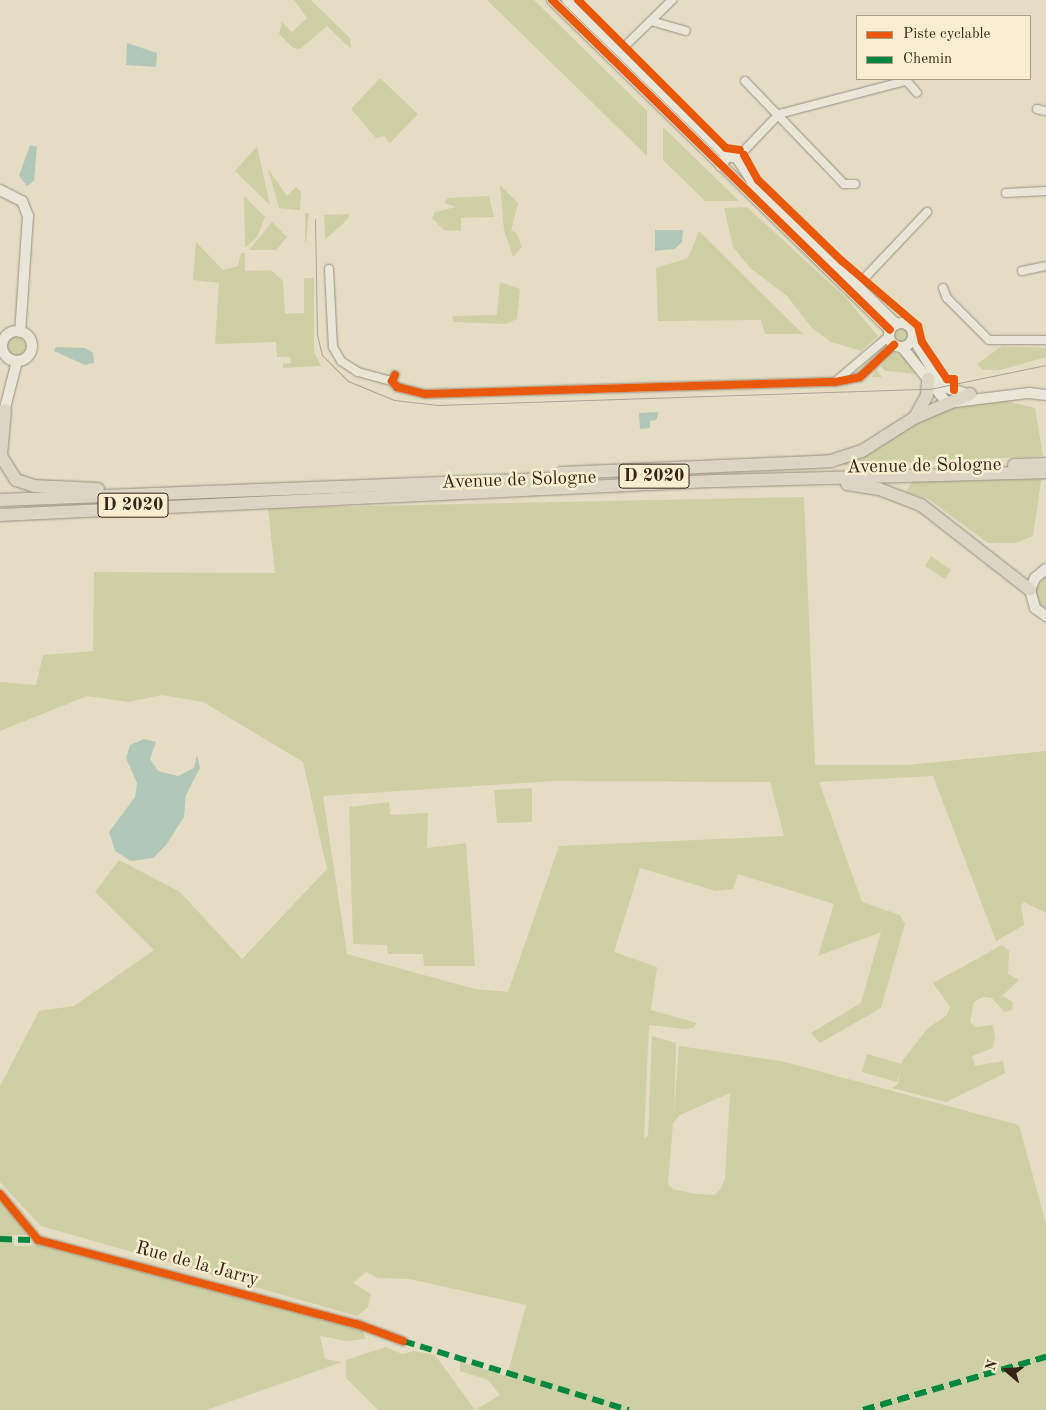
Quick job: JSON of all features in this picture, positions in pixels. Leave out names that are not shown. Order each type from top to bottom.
[{"type":"main road","points":[[914,418],[923,406],[928,379]]},
{"type":"main road","points":[[509,481],[572,472],[831,461],[862,451],[914,418],[970,394]]},
{"type":"main road","points":[[1,415],[1,456],[11,474],[34,486],[75,489],[262,492]]},
{"type":"main road","name":"Avenue de Sologne","points":[[262,492],[509,481],[1046,463]]},
{"type":"main road","name":"D 2020","points":[[1,504],[330,499],[749,481],[1046,472]]},
{"type":"main road","points":[[749,481],[846,484],[897,494],[921,505],[1030,590]]},
{"type":"main road","points":[[1,504],[75,489]]},
{"type":"main road","name":"D 2020","points":[[1,504],[262,492]]},
{"type":"street","points":[[552,0],[735,160],[857,286],[892,330],[898,346],[947,403],[1030,393],[1046,395]]},
{"type":"street","points":[[567,0],[721,166],[892,330]]},
{"type":"street","points":[[618,56],[672,0]]},
{"type":"street","points":[[651,21],[686,31]]},
{"type":"street","points":[[729,174],[735,160],[779,114],[906,80],[917,93]]},
{"type":"street","points":[[746,81],[779,114],[794,136],[844,184],[855,184]]},
{"type":"street","points":[[1037,109],[1046,111]]},
{"type":"street","points":[[721,166],[735,160]]},
{"type":"street","points":[[0,190],[22,202],[28,216],[20,332]]},
{"type":"street","points":[[1006,193],[1046,191]]},
{"type":"street","points":[[857,286],[928,212]]},
{"type":"street","points":[[1022,271],[1046,266]]},
{"type":"street","points":[[329,269],[333,347],[341,361],[358,372],[394,378],[401,389],[425,394],[853,380],[898,346],[913,338]]},
{"type":"street","points":[[943,288],[947,298],[989,340],[1046,340]]},
{"type":"street","points":[[835,382],[861,362],[892,330],[907,325],[913,338],[948,392],[970,394],[1046,388]]},
{"type":"street","points":[[13,359],[3,351],[2,340],[20,332]]},
{"type":"street","points":[[0,427],[13,359],[31,348],[27,336],[20,332]]},
{"type":"street","points":[[861,362],[866,371]]},
{"type":"street","points":[[1044,616],[1030,590],[1035,578],[1046,568]]},
{"type":"street","name":"Rue de la Jarry","points":[[0,1194],[38,1240],[357,1324],[403,1341]]},
{"type":"green space","points":[[294,0],[311,0],[350,38],[351,49],[327,26],[300,49],[293,48],[279,34],[282,22],[292,32],[307,18]]},
{"type":"green space","points":[[487,0],[534,0],[647,111],[647,156]]},
{"type":"green space","points":[[380,78],[418,114],[390,143],[384,136],[376,138],[351,109]]},
{"type":"green space","points":[[663,127],[739,201],[705,201],[663,160]]},
{"type":"green space","points":[[257,146],[270,205],[235,171]]},
{"type":"green space","points":[[268,169],[287,196],[296,187],[301,192],[300,210],[279,208]]},
{"type":"green space","points":[[500,185],[518,203],[511,231],[516,232],[522,247],[513,257],[504,230]]},
{"type":"green space","points":[[244,196],[265,217],[257,237],[245,248]]},
{"type":"green space","points":[[489,196],[494,217],[461,218],[461,231],[444,230],[432,218],[435,212],[456,207],[444,203],[448,198]]},
{"type":"green space","points":[[747,207],[845,297],[878,336],[861,351],[831,342],[812,328],[787,296],[750,268],[733,247],[724,208]]},
{"type":"green space","points":[[305,213],[309,213],[306,243],[305,242]]},
{"type":"green space","points":[[349,214],[348,219],[325,240],[324,215]]},
{"type":"green space","points":[[272,222],[287,237],[276,250],[249,250]]},
{"type":"green space","points":[[699,231],[803,334],[765,334],[761,320],[658,321],[656,268],[688,258]]},
{"type":"green space","points":[[196,242],[223,270],[238,266],[241,253],[245,253],[245,271],[271,270],[283,281],[285,314],[304,313],[304,278],[314,278],[314,352],[321,366],[283,368],[283,364],[291,363],[290,357],[277,357],[276,342],[215,344],[219,283],[193,280]]},
{"type":"green space","points":[[500,282],[520,289],[517,319],[506,324],[454,322],[452,316],[497,315]]},
{"type":"green space","points":[[902,328],[908,330],[910,336],[908,342],[902,344],[896,342],[894,336],[896,330]]},
{"type":"green space","points":[[16,336],[23,339],[26,346],[23,353],[16,356],[9,353],[6,346],[9,339]]},
{"type":"green space","points":[[1002,346],[1046,348],[1046,357],[1001,370],[983,370],[977,364]]},
{"type":"green space","points":[[894,353],[904,355],[919,374],[885,371],[881,366]]},
{"type":"green space","points":[[876,370],[882,377],[872,377]]},
{"type":"green space","points":[[1002,400],[1035,408],[1043,456],[832,466],[939,409]]},
{"type":"green space","points":[[1042,475],[1033,536],[1016,543],[988,543],[927,498],[906,492],[914,479]]},
{"type":"green space","points":[[804,497],[815,765],[908,765],[1046,751],[1046,913],[1024,902],[1021,906],[1024,925],[996,941],[933,776],[819,782],[862,902],[900,915],[905,924],[881,1008],[820,1043],[811,1033],[861,1003],[881,932],[818,956],[834,904],[738,874],[733,889],[716,891],[640,868],[614,952],[657,967],[651,1010],[697,1023],[694,1028],[683,1029],[649,1025],[644,1138],[648,1136],[652,1036],[676,1043],[674,1115],[679,1046],[781,1061],[1019,1125],[1046,1224],[1046,1410],[475,1410],[500,1395],[488,1380],[460,1371],[460,1362],[507,1376],[526,1305],[409,1279],[378,1278],[366,1272],[353,1283],[371,1294],[368,1307],[357,1316],[41,1226],[0,1182],[0,1086],[39,1011],[74,1006],[154,950],[95,892],[119,860],[180,892],[242,959],[327,869],[303,762],[203,702],[162,695],[128,702],[87,696],[0,731],[0,682],[36,685],[43,655],[93,651],[94,572],[275,573],[268,508]],"holes":[[[552,781],[770,782],[784,836],[559,846],[508,992],[475,989],[347,954],[323,796]],[[730,1093],[725,1179],[720,1190],[714,1195],[696,1194],[673,1189],[668,1184],[673,1123],[680,1115]]]},
{"type":"green space","points":[[931,556],[951,570],[945,579],[925,566]]},
{"type":"green space","points":[[1046,574],[1046,612],[1039,606],[1035,590]]},
{"type":"green space","points":[[532,788],[532,822],[497,823],[494,790]]},
{"type":"green space","points":[[389,802],[390,815],[428,813],[427,848],[466,843],[475,966],[424,966],[423,954],[388,954],[387,945],[353,944],[349,807]]},
{"type":"green space","points":[[1002,945],[1009,951],[1008,974],[1019,980],[1002,996],[1013,1002],[1012,1010],[1004,1012],[992,998],[983,997],[974,1002],[970,1022],[976,1027],[993,1025],[995,1038],[993,1048],[972,1056],[975,1066],[1003,1061],[1005,1073],[946,1102],[892,1088],[898,1084],[902,1061],[928,1028],[947,1015],[950,1007],[933,983]]},
{"type":"green space","points":[[867,1054],[902,1064],[897,1082],[862,1072]]},
{"type":"green space","points":[[0,1196],[31,1235],[12,1235],[14,1246],[39,1245],[347,1324],[363,1330],[365,1339],[346,1341],[320,1336],[325,1359],[342,1362],[207,1410],[0,1410]]},
{"type":"green space","points":[[386,1347],[402,1354],[414,1351],[435,1355],[475,1410],[378,1410],[346,1378],[346,1360]]},
{"type":"shaded area","points":[[127,43],[157,53],[156,67],[126,65]]},
{"type":"shaded area","points":[[30,145],[37,147],[34,181],[27,186],[19,176]]},
{"type":"shaded area","points":[[655,230],[683,230],[682,242],[675,249],[655,251]]},
{"type":"shaded area","points":[[56,347],[85,348],[93,353],[94,363],[85,365],[54,351]]},
{"type":"shaded area","points":[[659,412],[656,420],[650,421],[650,428],[640,429],[639,413]]},
{"type":"shaded area","points":[[144,739],[156,742],[150,759],[158,771],[178,776],[194,768],[197,755],[200,768],[186,795],[184,817],[166,845],[153,858],[131,861],[115,851],[109,832],[135,797],[137,783],[126,758],[130,745]]},
{"type":"tram line","points":[[315,219],[317,334],[322,355],[348,381],[394,400],[438,405],[929,389],[1046,365]]},
{"type":"marked path","points":[[0,1239],[38,1240]]},
{"type":"marked path","points":[[403,1341],[629,1410]]},
{"type":"marked path","points":[[863,1410],[1046,1357]]},
{"type":"cycle path","points":[[552,0],[890,330]]},
{"type":"cycle path","points":[[578,0],[726,148],[740,150]]},
{"type":"cycle path","points":[[744,155],[758,180],[842,261],[918,326],[922,342],[947,379],[954,379],[954,390]]},
{"type":"cycle path","points":[[395,375],[392,381],[397,387],[425,394],[835,382],[860,377],[894,345]]},
{"type":"cycle path","points":[[0,1194],[38,1240],[357,1324],[403,1341]]}]
